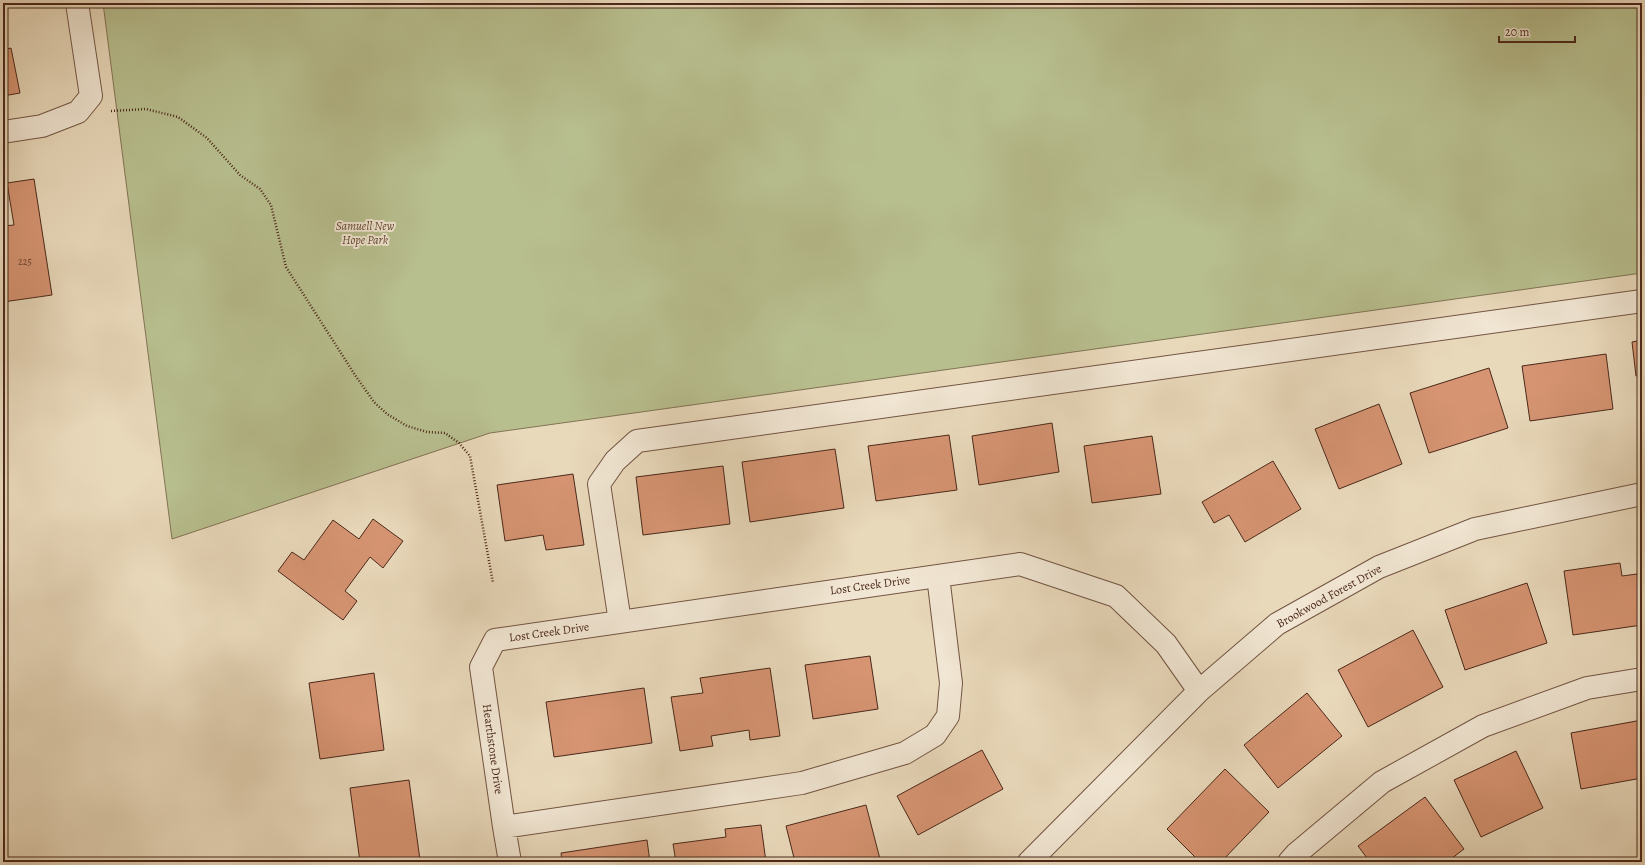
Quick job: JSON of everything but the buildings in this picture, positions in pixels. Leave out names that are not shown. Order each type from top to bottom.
[{"type":"street","points":[[3,132],[42,126],[78,112],[91,96],[77,3]]},
{"type":"street","points":[[620,622],[599,484],[615,461],[637,441],[1642,301]]},
{"type":"street","name":"Brookwood Forest Drive","points":[[1029,862],[1199,691],[1277,624],[1379,567],[1475,529],[1642,494]]},
{"type":"street","name":"Lost Creek Drive","points":[[495,640],[1020,564],[1116,596],[1166,644],[1199,691]]},
{"type":"street","points":[[504,827],[802,783],[905,753],[935,735],[948,716],[951,683],[938,576]]},
{"type":"street","name":"Hearthstone Drive","points":[[495,640],[481,667],[510,862]]},
{"type":"street","points":[[1288,862],[1382,782],[1483,726],[1587,688],[1642,679]]},
{"type":"path","points":[[78,112],[146,109],[178,117],[207,138],[240,175],[260,189],[271,205],[286,267],[374,402],[387,414],[407,426],[427,432],[445,433],[459,443],[470,456],[493,583]]},
{"type":"green space","name":"Samuell New Hope Park","points":[[103,3],[1642,3],[1642,273],[490,433],[172,539]]}]
